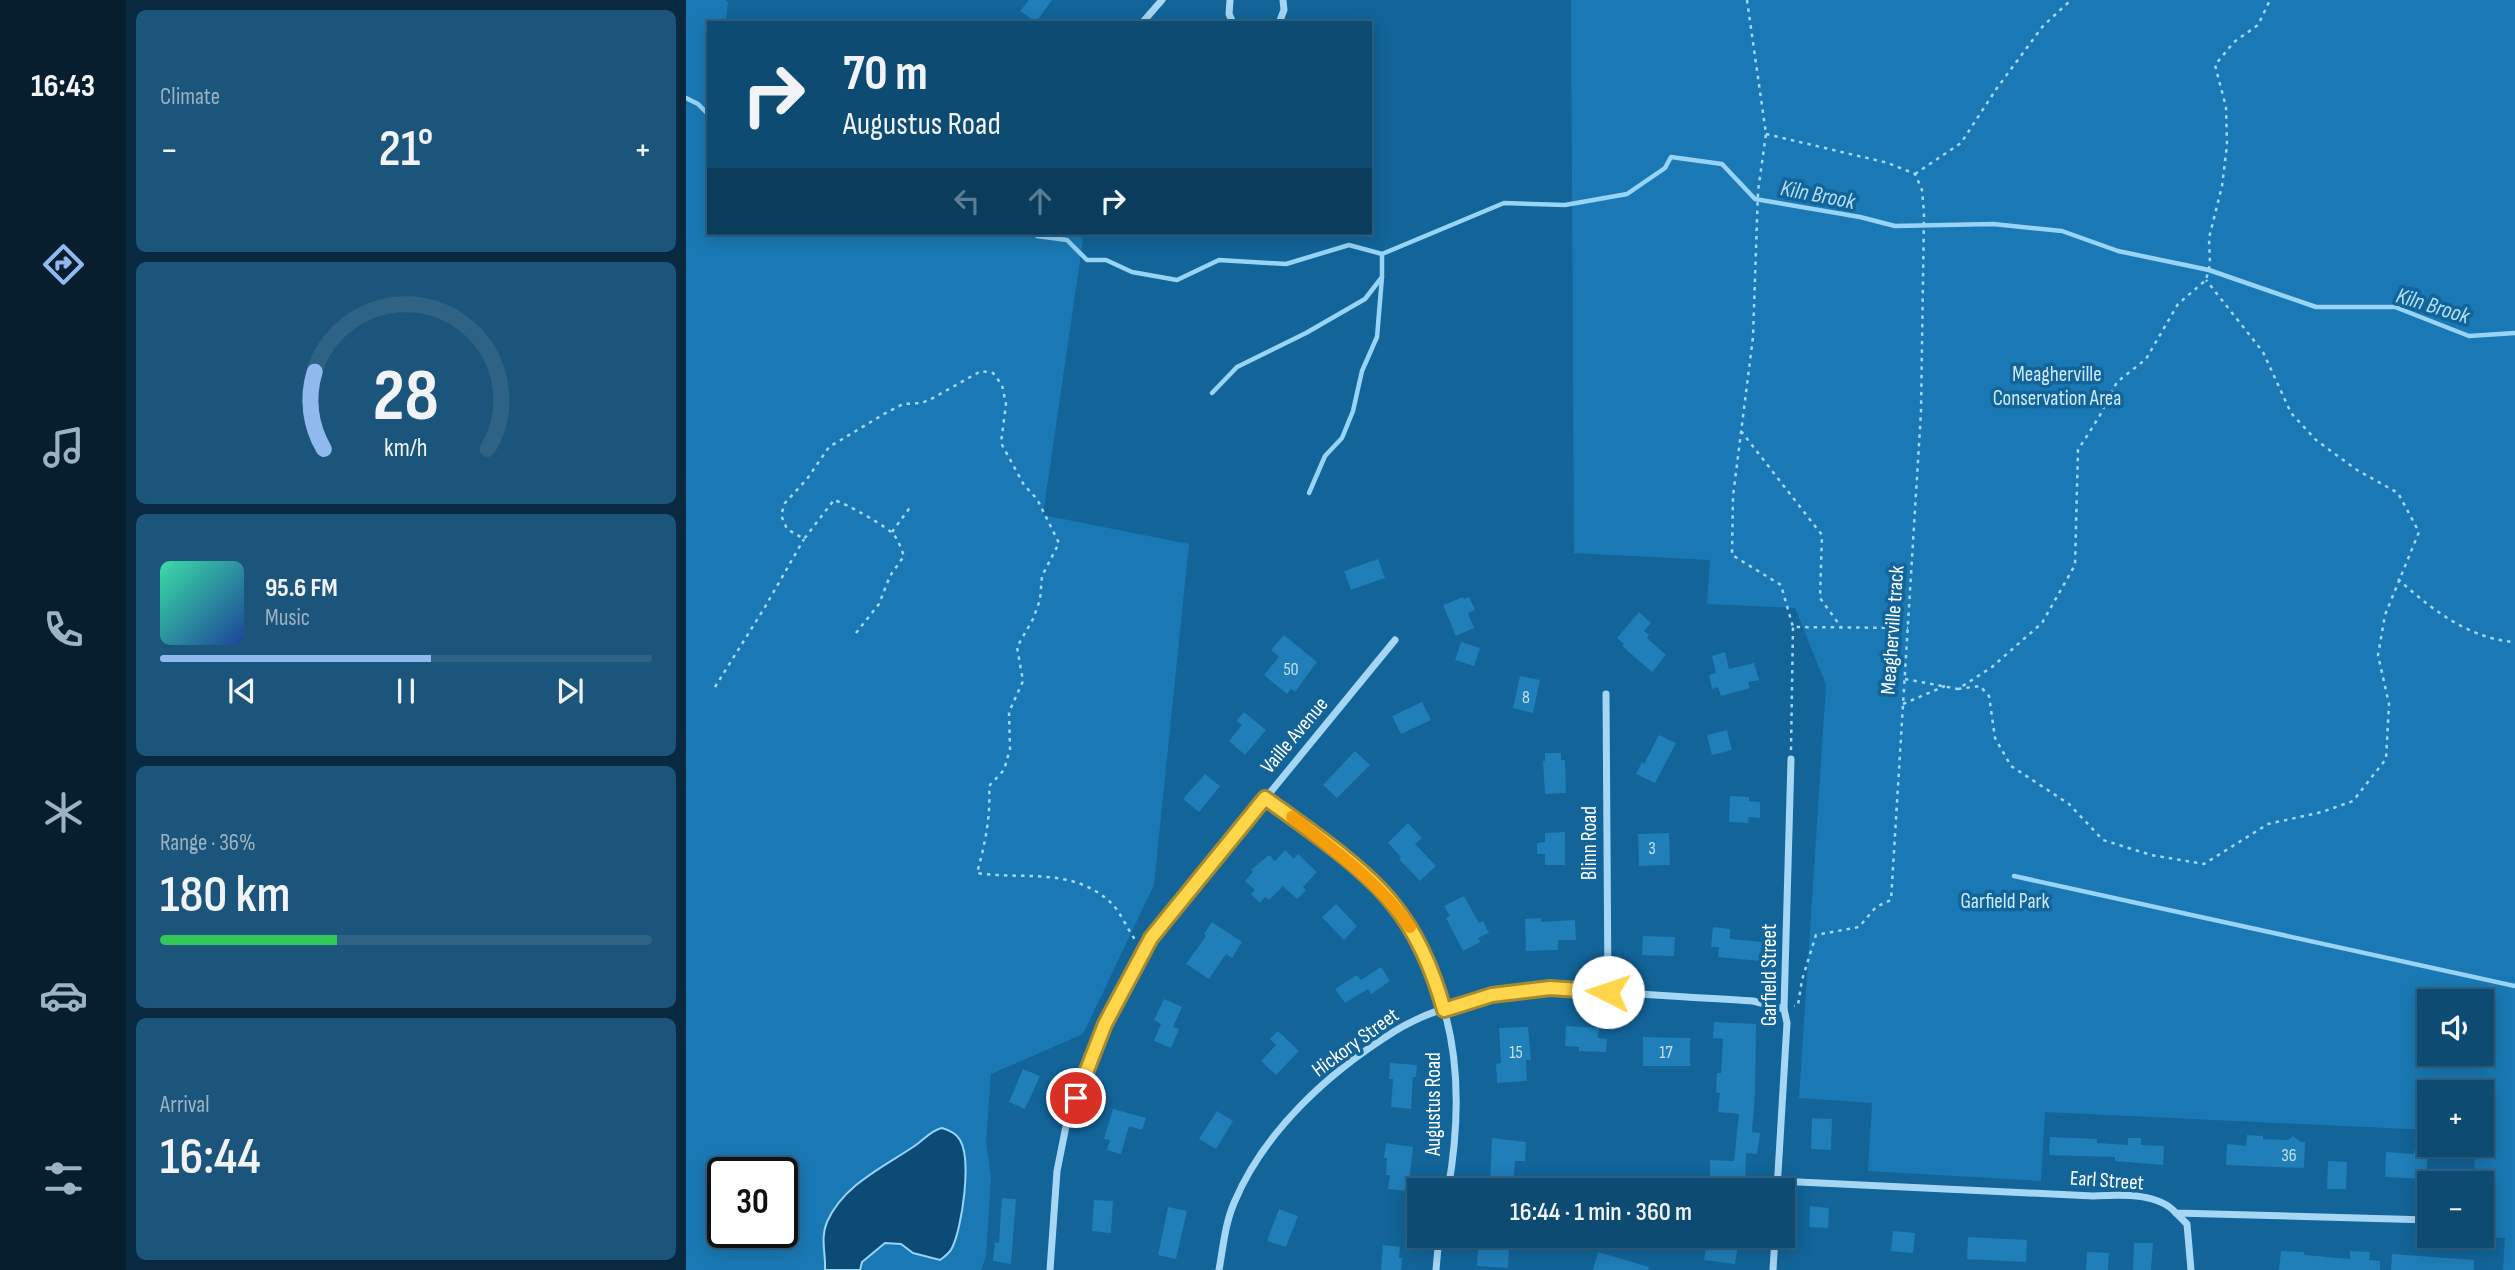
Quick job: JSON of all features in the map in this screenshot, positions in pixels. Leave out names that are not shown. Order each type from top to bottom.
[{"type":"street","points":[[1144,21],[1162,0]]},
{"type":"street","points":[[1230,0],[1229,15],[1232,21]]},
{"type":"street","points":[[1280,21],[1284,10],[1283,0]]},
{"type":"street","name":"Vaille Avenue","points":[[1050,1270],[1057,1171],[1068,1121],[1105,1024],[1151,938],[1395,640]]},
{"type":"street","name":"Blinn Road","points":[[1606,694],[1608,992]]},
{"type":"street","name":"Garfield Street","points":[[1778,1178],[1787,1023],[1784,1009],[1791,759]]},
{"type":"street","name":"Augustus Road","points":[[1265,798],[1342,856],[1392,902],[1410,928],[1439,993],[1453,1058],[1455,1130],[1449,1178]]},
{"type":"street","name":"Hickory Street","points":[[1219,1270],[1224,1238],[1234,1204],[1254,1164],[1279,1129],[1336,1074],[1385,1038],[1417,1020],[1492,995],[1550,988],[1753,1001],[1784,1009]]},
{"type":"street","name":"Earl Street","points":[[1795,1182],[2094,1196],[2127,1195],[2167,1203],[2176,1213],[2417,1220]]},
{"type":"street","points":[[2176,1213],[2187,1224],[2191,1270]]},
{"type":"street","points":[[1436,1270],[1438,1248]]},
{"type":"street","points":[[1773,1270],[1774,1248]]},
{"type":"path","points":[[1746,0],[1766,134],[1757,206],[1753,337],[1733,496],[1732,555],[1781,584],[1793,627],[1791,759]]},
{"type":"path","points":[[1766,134],[1888,163],[1915,174],[1961,143],[2043,26],[2071,0]]},
{"type":"path","points":[[1958,689],[1992,667],[2042,623],[2075,565],[2078,450],[2099,418],[2117,382],[2146,359],[2179,304],[2206,278],[2210,264],[2209,238],[2222,186],[2227,145],[2226,107],[2215,65],[2234,42],[2258,25],[2270,0]]},
{"type":"path","name":"Meagherville track","points":[[1784,1009],[1797,1005],[1816,935],[1859,927],[1876,907],[1891,900],[1921,412],[1924,213],[1922,190],[1915,174]]},
{"type":"path","points":[[1905,679],[1958,689],[1980,686],[1989,695],[1995,738],[2011,766],[2068,804],[2103,840],[2151,855],[2204,864],[2268,824],[2322,812],[2353,801],[2386,759],[2389,705],[2378,655],[2385,615],[2419,531],[2398,493],[2357,470],[2316,439],[2291,413],[2263,352],[2206,278]]},
{"type":"path","points":[[804,539],[787,529],[781,515],[785,503],[807,479],[829,447],[903,404],[922,403],[981,371],[993,373],[1002,385],[1006,404],[1001,443],[1024,485],[1037,499],[1059,543],[1042,576],[1040,600],[1033,619],[1017,647],[1023,681],[1009,712],[1010,749],[1003,770],[989,786],[990,806],[985,843],[977,873],[996,876],[1058,876],[1088,887],[1111,902],[1135,941],[1145,949]]},
{"type":"path","points":[[1741,431],[1822,535],[1820,598],[1841,628]]},
{"type":"path","points":[[715,687],[804,539],[834,500],[892,532],[904,556],[890,576],[879,604],[856,633]]},
{"type":"path","points":[[892,532],[911,506]]},
{"type":"path","points":[[2398,579],[2452,621],[2495,641],[2515,642]]},
{"type":"path","points":[[1793,627],[1908,628]]},
{"type":"path","points":[[1903,704],[1945,686]]},
{"type":"green space","points":[[686,0],[728,2],[726,21],[707,21],[707,235],[1084,235],[1043,515],[1189,544],[1154,885],[1083,1034],[991,1074],[986,1142],[991,1176],[986,1256],[981,1270],[686,1270]]},
{"type":"green space","name":"Meagherville Conservation Area","points":[[1571,0],[2515,0],[2515,1270],[2503,1270],[2505,1238],[2494,1237],[2494,1171],[2474,1171],[2475,1157],[2494,1157],[2494,1080],[2417,1080],[2417,1129],[2045,1112],[2041,1181],[1868,1171],[1872,1103],[1799,1098],[1826,685],[1795,608],[1707,604],[1710,560],[1574,553]]},
{"type":"shaded area","points":[[942,1128],[952,1132],[960,1140],[965,1162],[962,1210],[950,1252],[940,1260],[913,1253],[901,1244],[885,1243],[862,1262],[860,1270],[825,1270],[825,1228],[834,1209],[866,1178]]},
{"type":"building","points":[[1029,0],[1052,0],[1037,21],[1020,11]]},
{"type":"building","points":[[1378,559],[1385,578],[1351,590],[1344,571]]},
{"type":"building","points":[[1469,597],[1475,610],[1468,613],[1474,628],[1456,636],[1443,605]]},
{"type":"building","points":[[1639,612],[1651,623],[1644,631],[1649,635],[1647,638],[1666,655],[1652,672],[1622,646],[1624,644],[1617,638]]},
{"type":"building","points":[[1284,635],[1317,662],[1295,692],[1291,689],[1287,694],[1264,675],[1279,657],[1271,650]]},
{"type":"building","points":[[1461,642],[1480,648],[1474,666],[1455,660]]},
{"type":"building","points":[[1725,652],[1729,669],[1754,663],[1759,680],[1748,682],[1750,688],[1721,696],[1718,687],[1712,689],[1709,675],[1716,673],[1712,656]]},
{"type":"building","points":[[1520,676],[1540,680],[1533,713],[1513,708]]},
{"type":"building","points":[[1422,702],[1431,720],[1401,734],[1392,716]]},
{"type":"building","points":[[1244,712],[1266,730],[1245,755],[1229,741],[1242,725],[1236,721]]},
{"type":"building","points":[[1727,730],[1732,750],[1712,755],[1707,735]]},
{"type":"building","points":[[1659,735],[1676,743],[1655,783],[1636,774]]},
{"type":"building","points":[[1355,751],[1370,765],[1337,798],[1323,785]]},
{"type":"building","points":[[1545,753],[1561,753],[1561,760],[1565,760],[1566,793],[1545,794]]},
{"type":"building","points":[[1205,774],[1220,786],[1199,812],[1183,799]]},
{"type":"building","points":[[1730,796],[1749,797],[1749,801],[1760,802],[1760,818],[1749,817],[1748,823],[1729,822]]},
{"type":"building","points":[[1408,823],[1422,838],[1415,844],[1436,866],[1420,881],[1388,843]]},
{"type":"building","points":[[1565,832],[1565,865],[1545,865],[1545,854],[1537,854],[1537,843],[1545,842],[1545,833]]},
{"type":"building","points":[[1669,833],[1670,865],[1639,866],[1638,834]]},
{"type":"building","points":[[1285,850],[1294,859],[1298,854],[1317,872],[1303,887],[1306,890],[1297,899],[1283,886],[1269,900],[1265,897],[1260,903],[1251,894],[1255,890],[1245,881],[1253,872],[1251,870],[1269,855],[1275,861]]},
{"type":"building","points":[[1464,896],[1479,923],[1483,921],[1489,933],[1478,938],[1480,942],[1463,951],[1446,918],[1450,916],[1444,906]]},
{"type":"building","points":[[1336,904],[1357,926],[1344,940],[1322,917]]},
{"type":"building","points":[[1541,918],[1541,922],[1575,920],[1576,940],[1558,940],[1558,950],[1526,951],[1525,919]]},
{"type":"building","points":[[1212,922],[1242,942],[1232,958],[1226,954],[1209,979],[1186,964],[1206,936],[1204,934]]},
{"type":"building","points":[[1713,927],[1730,929],[1730,939],[1762,942],[1760,961],[1718,957],[1719,947],[1711,947]]},
{"type":"building","points":[[1643,936],[1675,937],[1674,956],[1642,955]]},
{"type":"building","points":[[1381,967],[1390,981],[1371,994],[1368,989],[1345,1003],[1335,989],[1357,975],[1361,980]]},
{"type":"building","points":[[1164,999],[1182,1007],[1173,1027],[1179,1029],[1171,1048],[1154,1041],[1161,1024],[1154,1020]]},
{"type":"building","points":[[1714,1022],[1756,1024],[1752,1132],[1760,1133],[1757,1154],[1746,1153],[1745,1178],[1710,1178],[1710,1160],[1734,1161],[1739,1114],[1718,1112],[1720,1093],[1716,1093],[1717,1073],[1721,1073],[1723,1039],[1713,1038]]},
{"type":"building","points":[[1566,1026],[1599,1028],[1598,1038],[1607,1039],[1606,1052],[1579,1051],[1579,1047],[1565,1046]]},
{"type":"building","points":[[1528,1027],[1531,1060],[1526,1060],[1527,1081],[1497,1083],[1496,1064],[1501,1063],[1499,1028]]},
{"type":"building","points":[[1278,1031],[1299,1051],[1276,1075],[1261,1061],[1276,1045],[1270,1039]]},
{"type":"building","points":[[1643,1037],[1690,1038],[1690,1066],[1643,1066]]},
{"type":"building","points":[[1390,1063],[1417,1065],[1416,1077],[1413,1077],[1411,1109],[1391,1107],[1393,1079],[1389,1079]]},
{"type":"building","points":[[1023,1069],[1040,1076],[1025,1109],[1009,1102]]},
{"type":"building","points":[[1113,1109],[1146,1118],[1142,1130],[1129,1126],[1121,1154],[1107,1150],[1110,1140],[1104,1139]]},
{"type":"building","points":[[1217,1111],[1233,1121],[1216,1149],[1199,1139]]},
{"type":"building","points":[[1812,1118],[1832,1119],[1831,1150],[1811,1149]]},
{"type":"building","points":[[2247,1135],[2288,1140],[2293,1136],[2305,1142],[2304,1168],[2226,1165],[2227,1144],[2246,1146]]},
{"type":"building","points":[[2050,1137],[2097,1139],[2097,1143],[2128,1145],[2128,1138],[2141,1138],[2141,1145],[2164,1146],[2163,1165],[2115,1161],[2115,1157],[2049,1155]]},
{"type":"building","points":[[1492,1138],[1526,1142],[1525,1161],[1515,1161],[1514,1178],[1490,1178]]},
{"type":"building","points":[[1386,1143],[1413,1147],[1407,1191],[1388,1189],[1390,1175],[1386,1175],[1387,1158],[1384,1158]]},
{"type":"building","points":[[2414,1151],[2417,1151],[2417,1157],[2428,1157],[2427,1171],[2417,1171],[2417,1179],[2385,1177],[2386,1152],[2414,1154]]},
{"type":"building","points":[[2328,1161],[2347,1162],[2346,1189],[2327,1189]]},
{"type":"building","points":[[1002,1198],[1016,1199],[1011,1264],[993,1261],[995,1242],[999,1243]]},
{"type":"building","points":[[1094,1200],[1113,1201],[1111,1233],[1092,1231]]},
{"type":"building","points":[[1810,1206],[1829,1208],[1828,1228],[1809,1227]]},
{"type":"building","points":[[1168,1207],[1187,1211],[1176,1259],[1158,1255]]},
{"type":"building","points":[[1279,1209],[1298,1216],[1286,1247],[1267,1241]]},
{"type":"building","points":[[1893,1231],[1915,1233],[1913,1253],[1891,1251]]},
{"type":"building","points":[[1968,1237],[2027,1240],[2026,1262],[1967,1259]]},
{"type":"building","points":[[2134,1243],[2153,1243],[2151,1270],[2133,1270]]},
{"type":"building","points":[[1383,1245],[1400,1247],[1401,1270],[1381,1270]]},
{"type":"building","points":[[1478,1248],[1509,1248],[1508,1268],[1477,1266]]},
{"type":"building","points":[[1706,1248],[1737,1248],[1735,1264],[1704,1260]]},
{"type":"building","points":[[2281,1251],[2350,1259],[2350,1251],[2370,1252],[2369,1260],[2380,1261],[2380,1270],[2279,1270]]},
{"type":"building","points":[[1598,1252],[1649,1267],[1648,1270],[1593,1270]]},
{"type":"building","points":[[2087,1252],[2109,1253],[2108,1270],[2086,1270]]},
{"type":"building","points":[[2392,1254],[2474,1260],[2474,1270],[2391,1270]]},
{"type":"waterway","name":"Kiln Brook","points":[[686,98],[707,113]]},
{"type":"waterway","name":"Kiln Brook","points":[[1036,235],[1067,240],[1087,260],[1106,260],[1132,272],[1177,280],[1219,260],[1286,264],[1349,245],[1382,254],[1504,203],[1565,205],[1627,194],[1665,168],[1671,157],[1722,164],[1755,199],[1860,217],[1895,226],[1993,224],[2062,231],[2118,251],[2209,270],[2316,307],[2395,307],[2469,336],[2515,333]]},
{"type":"waterway","points":[[1212,393],[1237,367],[1306,333],[1365,299],[1382,277],[1382,254]]},
{"type":"waterway","points":[[1309,493],[1325,456],[1342,438],[1353,411],[1362,371],[1377,337],[1382,277]]},
{"type":"waterway","points":[[2014,876],[2515,986]]},
{"type":"slow traffic","points":[[1292,817],[1371,881],[1392,902],[1410,927]]},
{"type":"route","points":[[1076,1098],[1105,1024],[1151,938],[1265,798],[1342,856],[1392,902],[1410,928],[1444,1010],[1492,995],[1550,988],[1608,992]]},
{"type":"park label","name":"Garfield Park","points":[[2005,901]]}]
